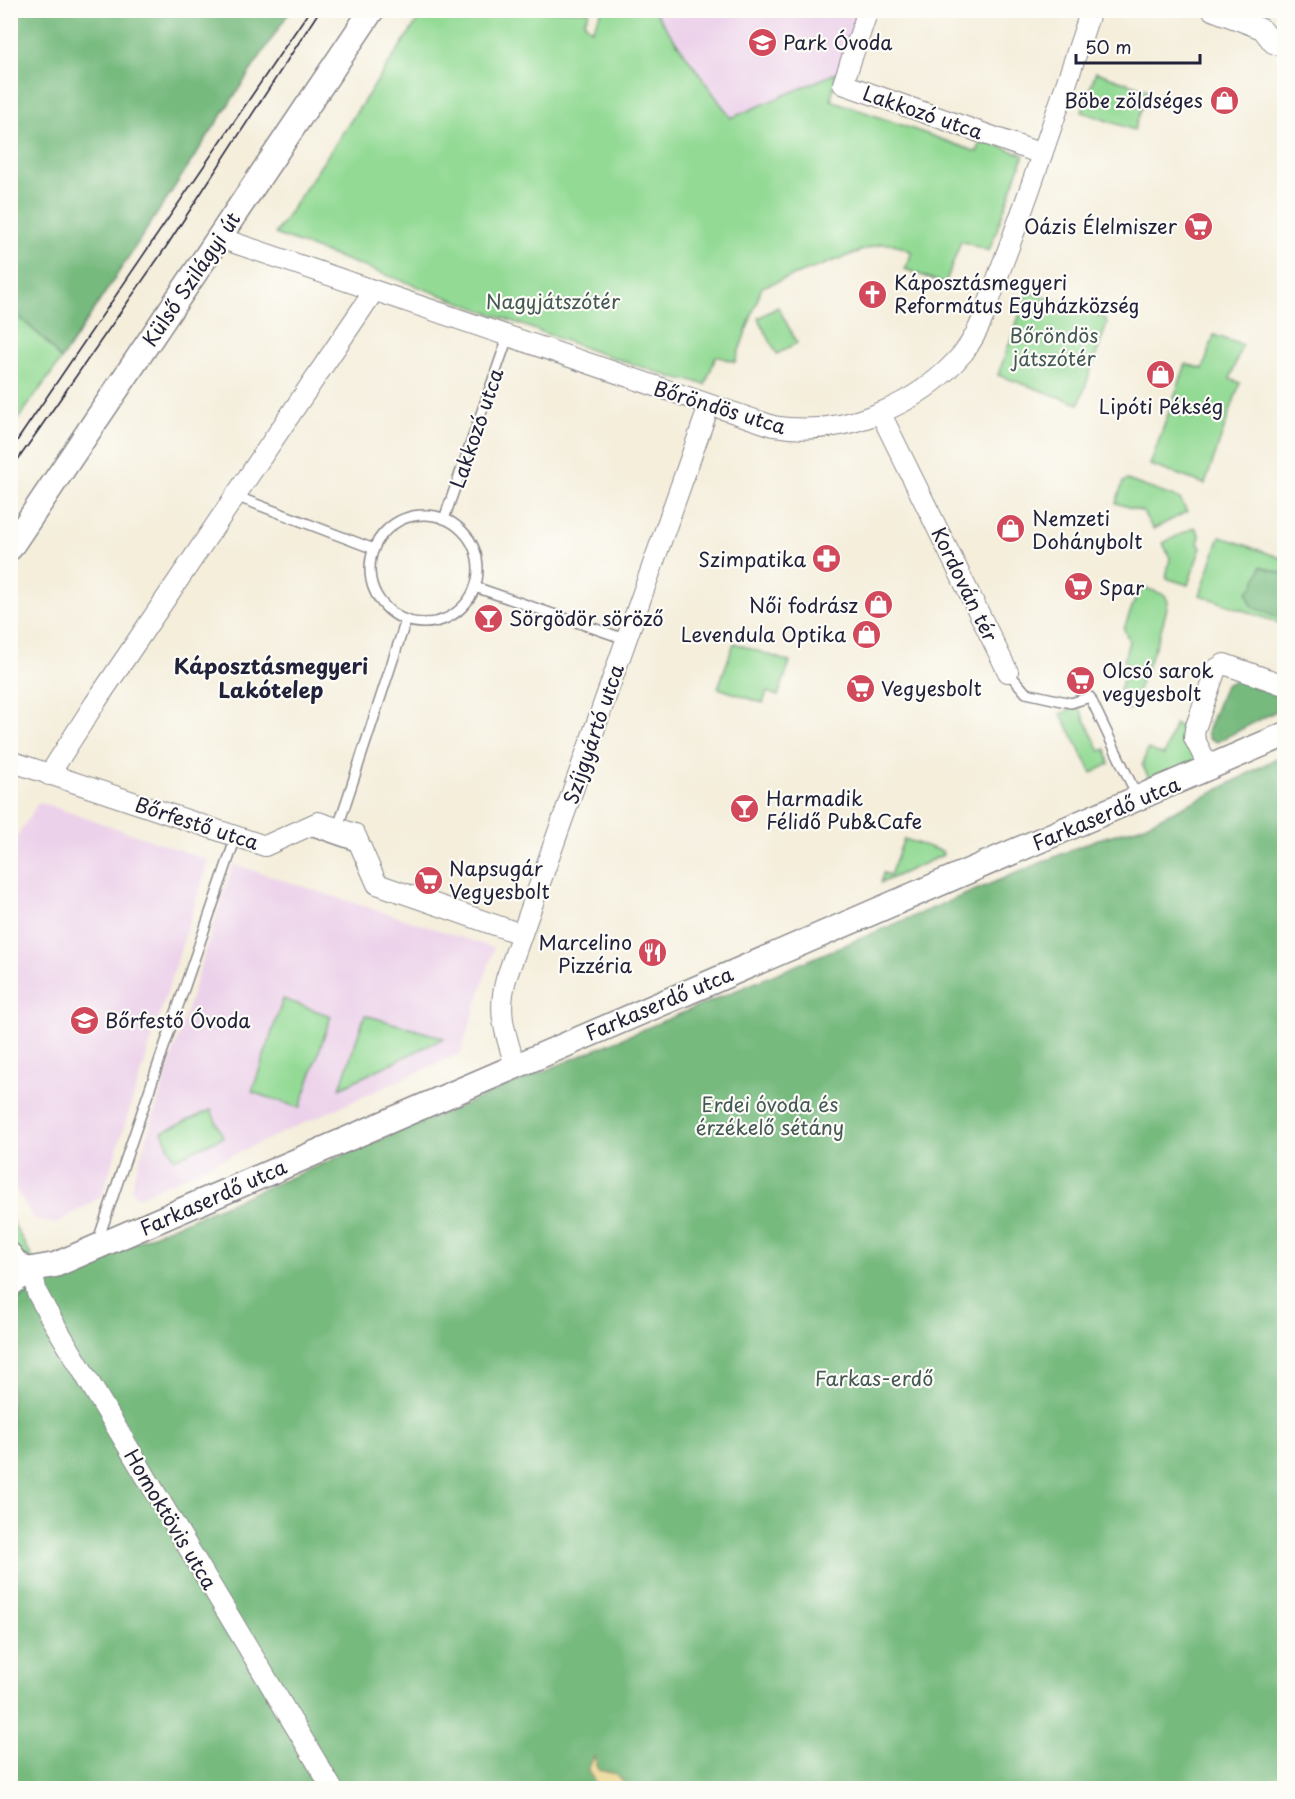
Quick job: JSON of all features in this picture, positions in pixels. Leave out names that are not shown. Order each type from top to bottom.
[{"type":"street","name":"Külső Szilágyi út","points":[[10,548],[372,10]]},
{"type":"street","name":"Lakkozó utca","points":[[868,10],[843,84],[1042,154]]},
{"type":"street","name":"Bőröndös utca","points":[[220,238],[772,426],[794,430],[841,427],[880,412],[931,384],[965,350],[977,330],[1042,154],[1091,10]]},
{"type":"street","points":[[1212,10],[1262,29],[1273,43],[1284,47]]},
{"type":"street","points":[[49,775],[234,496],[374,291]]},
{"type":"street","name":"Szíjgyártó utca","points":[[515,1065],[502,1022],[500,1001],[521,934],[599,721],[625,639],[709,406]]},
{"type":"street","name":"Kordován tér","points":[[880,412],[1008,672]]},
{"type":"street","points":[[1210,769],[1194,738],[1216,669],[1224,663],[1284,685]]},
{"type":"street","name":"Farkaserdő utca","points":[[32,1270],[55,1265],[95,1248],[515,1065],[1139,800],[1284,735]]},
{"type":"street","name":"Bőrfestő utca","points":[[10,761],[265,846],[318,822],[338,827]]},
{"type":"street","points":[[338,827],[355,834],[377,884],[521,934]]},
{"type":"street","points":[[10,1254],[20,1266],[32,1270]]},
{"type":"street","points":[[10,1287],[32,1270]]},
{"type":"street","name":"Homoktövis utca","points":[[32,1270],[37,1293],[48,1313],[332,1788]]},
{"type":"lane","name":"Lakkozó utca","points":[[444,519],[508,337]]},
{"type":"lane","points":[[234,496],[374,549]]},
{"type":"lane","points":[[431,515],[444,519],[457,526],[474,549],[478,563],[475,587],[469,600],[448,617],[421,623],[406,620],[392,612],[374,589],[371,561],[374,549],[382,534],[402,520],[431,515]]},
{"type":"lane","points":[[475,587],[625,639]]},
{"type":"lane","points":[[338,827],[406,620]]},
{"type":"lane","name":"Kordován tér","points":[[1008,672],[1026,693],[1071,703],[1090,697],[1139,800]]},
{"type":"lane","points":[[304,828],[361,847]]},
{"type":"lane","points":[[95,1248],[236,837]]},
{"type":"shaded area","name":"Park Óvoda","points":[[654,11],[859,11],[837,73],[731,119]]},
{"type":"shaded area","name":"Bőrfestő Óvoda","points":[[39,802],[209,860],[102,1196],[55,1224],[34,1219],[10,1180],[11,846]]},
{"type":"shaded area","points":[[233,864],[494,948],[461,1053],[138,1197],[131,1188]]},
{"type":"green space","points":[[11,10],[290,11],[61,360],[45,340],[11,310]]},
{"type":"green space","name":"Nagyjátszótér","points":[[424,11],[590,11],[584,22],[592,30],[602,11],[654,11],[731,118],[836,73],[831,100],[977,152],[982,140],[1024,155],[989,251],[961,241],[945,284],[905,269],[912,252],[894,244],[880,244],[762,287],[735,362],[716,356],[705,385],[691,380],[681,380],[593,351],[275,234]]},
{"type":"green space","points":[[1096,72],[1148,90],[1134,130],[1082,112]]},
{"type":"green space","name":"Bőröndös játszótér","points":[[1028,291],[1105,318],[1107,324],[1079,404],[998,375]]},
{"type":"green space","points":[[778,307],[797,343],[777,354],[758,318]]},
{"type":"green space","points":[[11,310],[45,340],[61,360],[11,429]]},
{"type":"green space","points":[[1214,335],[1242,345],[1230,379],[1240,383],[1205,484],[1150,465],[1186,364],[1203,369]]},
{"type":"green space","points":[[1127,480],[1180,499],[1187,512],[1153,529],[1143,512],[1116,503],[1123,482]]},
{"type":"green space","points":[[1195,527],[1200,536],[1198,544],[1201,547],[1188,585],[1166,578],[1170,558],[1163,543]]},
{"type":"green space","points":[[1220,536],[1284,559],[1284,625],[1200,595]]},
{"type":"green space","points":[[1261,566],[1284,574],[1284,619],[1252,607],[1247,592],[1254,585]]},
{"type":"green space","points":[[1140,586],[1165,595],[1168,602],[1156,643],[1130,710],[1126,709],[1119,691],[1128,667],[1124,660],[1129,641],[1124,629]]},
{"type":"green space","points":[[734,643],[790,662],[778,696],[767,692],[763,703],[718,688]]},
{"type":"green space","points":[[1236,680],[1282,697],[1284,702],[1282,708],[1217,742],[1209,738],[1207,732],[1225,685]]},
{"type":"green space","points":[[1078,705],[1100,751],[1106,749],[1109,764],[1092,773],[1061,714]]},
{"type":"green space","points":[[1175,724],[1191,730],[1200,760],[1153,785],[1142,765],[1148,749],[1164,755]]},
{"type":"green space","name":"Farkas-erdő","points":[[1284,754],[1284,1788],[11,1788],[11,1305],[46,1283],[129,1245],[1095,840],[1140,827],[1216,791]]},
{"type":"green space","points":[[904,839],[942,851],[943,855],[881,883],[883,873],[890,875]]},
{"type":"green space","points":[[283,999],[331,1016],[300,1108],[252,1092]]},
{"type":"green space","points":[[365,1015],[444,1038],[340,1088]]},
{"type":"green space","points":[[211,1110],[223,1137],[174,1159],[162,1132]]},
{"type":"green space","points":[[10,1217],[46,1283],[11,1305],[10,1305]]},
{"type":"sand","points":[[594,1756],[599,1770],[616,1774],[624,1783],[622,1788],[598,1788],[588,1770]]},
{"type":"tram line","points":[[10,451],[310,10]]},
{"type":"tram line","points":[[10,471],[166,247],[320,10]]},
{"type":"place","name":"Park Óvoda","points":[[762,42]]},
{"type":"place","name":"Böbe zöldséges","points":[[1224,100]]},
{"type":"place","name":"Oázis Élelmiszer","points":[[1198,226]]},
{"type":"place","name":"Káposztásmegyeri Református Egyházközség","points":[[873,294]]},
{"type":"place","name":"Lipóti Pékség","points":[[1161,375]]},
{"type":"place","name":"Nemzeti Dohánybolt","points":[[1011,529]]},
{"type":"place","name":"Szimpatika","points":[[827,559]]},
{"type":"place","name":"Spar","points":[[1078,587]]},
{"type":"place","name":"Női fodrász","points":[[879,605]]},
{"type":"place","name":"Sörgödör söröző","points":[[488,618]]},
{"type":"place","name":"Levendula Optika","points":[[867,634]]},
{"type":"place","name":"Olcsó sarok vegyesbolt","points":[[1081,681]]},
{"type":"place","name":"Vegyesbolt","points":[[860,688]]},
{"type":"place","name":"Harmadik Félidő Pub&Cafe","points":[[745,809]]},
{"type":"place","name":"Napsugár Vegyesbolt","points":[[428,880]]},
{"type":"place","name":"Marcelino Pizzéria","points":[[653,953]]},
{"type":"place","name":"Bőrfestő Óvoda","points":[[84,1020]]},
{"type":"district","name":"Káposztásmegyeri Lakótelep","points":[[271,677]]},
{"type":"park label","name":"Erdei óvoda és érzékelő sétány","points":[[770,1116]]}]
